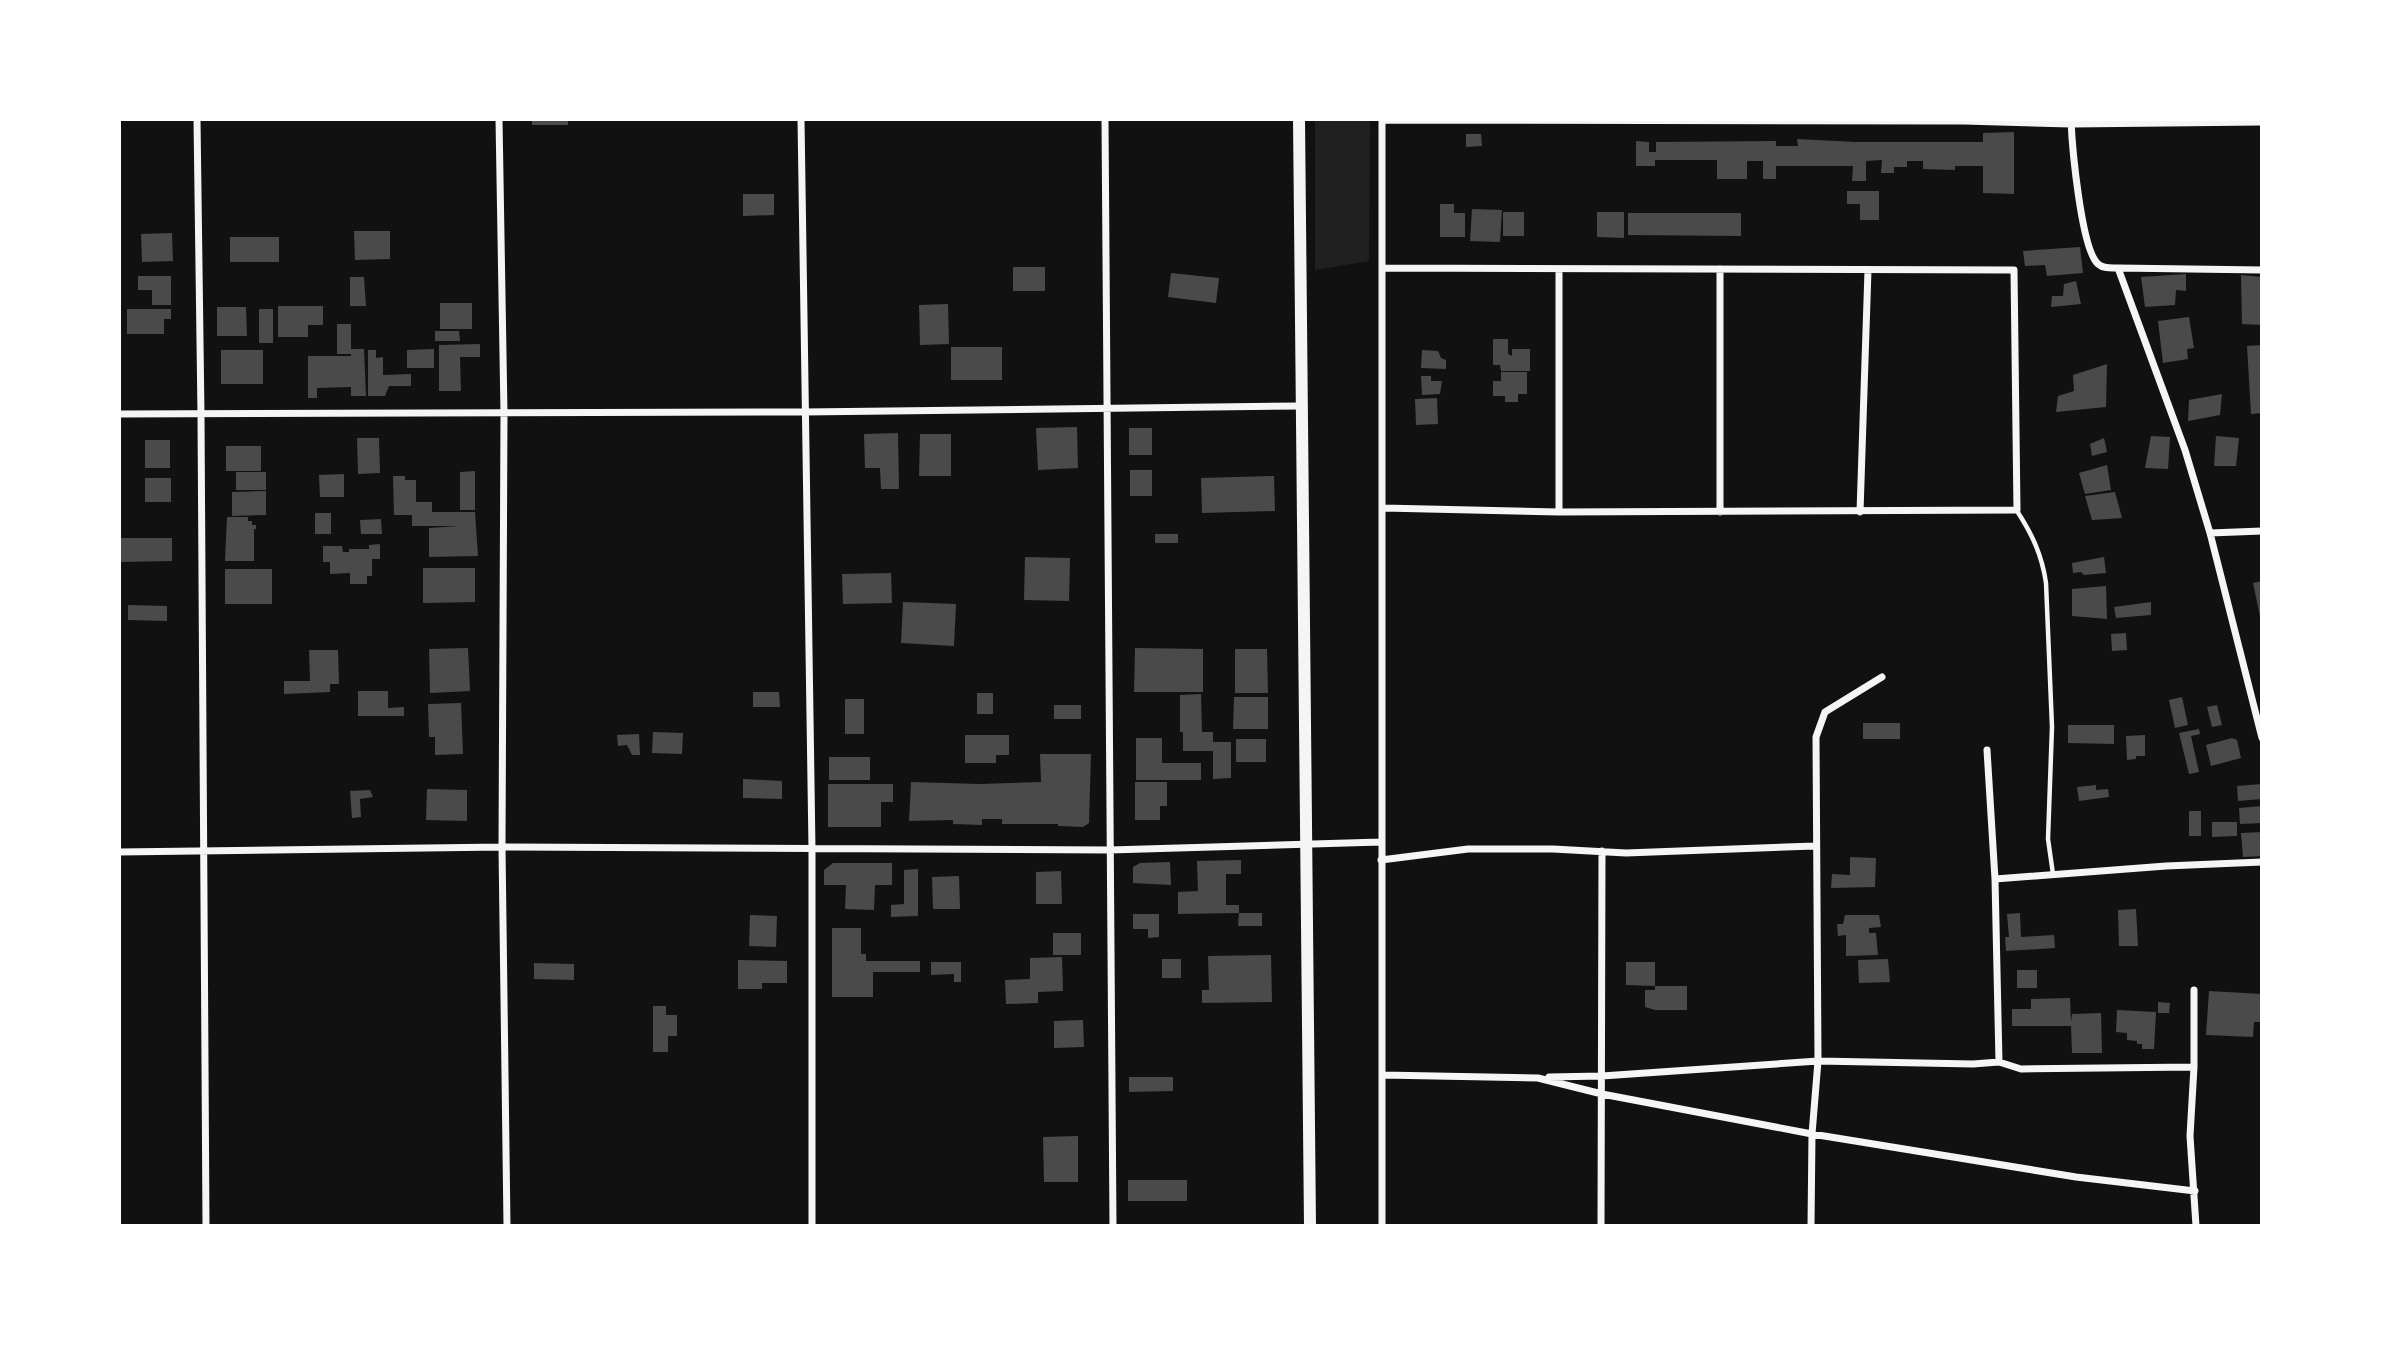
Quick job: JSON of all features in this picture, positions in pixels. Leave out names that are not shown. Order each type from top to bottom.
[{"type":"main road","points":[[1300,119],[1310,1226]]},
{"type":"street","points":[[197,119],[206,1226]]},
{"type":"street","points":[[499,119],[504,413],[502,847],[507,1226]]},
{"type":"street","points":[[801,119],[812,849],[812,1226]]},
{"type":"street","points":[[1105,119],[1113,1226]]},
{"type":"street","points":[[1382,1226],[1381,119],[2262,122]]},
{"type":"street","points":[[2071,121],[2084,229],[2091,255],[2098,264],[2105,268],[2262,270]]},
{"type":"street","points":[[1381,268],[2014,270],[2017,510],[1559,512],[1383,508]]},
{"type":"street","points":[[2118,268],[2185,450],[2210,533],[2261,733]]},
{"type":"street","points":[[1559,269],[1559,512]]},
{"type":"street","points":[[1720,269],[1720,512]]},
{"type":"street","points":[[1860,512],[1868,270]]},
{"type":"street","points":[[119,414],[804,412],[1301,406]]},
{"type":"street","points":[[2210,533],[2262,531]]},
{"type":"street","points":[[1811,1226],[1812,1133],[1818,1061],[1816,737],[1825,712],[1882,677]]},
{"type":"street","points":[[1987,750],[1994,879],[1998,1062]]},
{"type":"street","points":[[119,852],[502,847],[1110,850],[1381,842]]},
{"type":"street","points":[[1381,860],[1468,849],[1553,849],[1626,853],[1815,846]]},
{"type":"street","points":[[1601,1226],[1602,852]]},
{"type":"street","points":[[1994,879],[2262,862]]},
{"type":"street","points":[[2194,990],[2194,1067],[2190,1136],[2196,1226]]},
{"type":"street","points":[[1382,1075],[1538,1078],[1602,1076],[1818,1061],[1973,1064],[1998,1062],[2021,1069],[2194,1067]]},
{"type":"street","points":[[1538,1078],[1602,1094],[1812,1133],[2076,1177],[2195,1191]]},
{"type":"lane","points":[[2017,510],[2035,540],[2046,583],[2052,727],[2048,839],[2053,874]]},
{"type":"shaded area","points":[[1315,119],[1370,119],[1369,261],[1315,270]]},
{"type":"building","points":[[532,119],[568,119],[568,125],[532,125]]},
{"type":"building","points":[[2014,132],[2014,194],[1983,193],[1983,166],[1955,166],[1955,170],[1923,169],[1923,161],[1907,161],[1907,167],[1894,167],[1894,173],[1881,173],[1882,160],[1866,161],[1866,181],[1852,181],[1853,166],[1776,166],[1776,179],[1763,179],[1763,161],[1747,161],[1747,179],[1717,179],[1717,160],[1655,160],[1655,166],[1636,166],[1636,141],[1649,142],[1649,152],[1656,152],[1656,142],[1776,141],[1776,146],[1798,146],[1797,139],[1983,142],[1983,133]]},
{"type":"building","points":[[1466,134],[1481,134],[1482,146],[1466,147]]},
{"type":"building","points":[[1847,191],[1879,191],[1879,220],[1860,220],[1860,204],[1847,204]]},
{"type":"building","points":[[743,194],[774,194],[774,215],[743,216]]},
{"type":"building","points":[[1440,204],[1454,204],[1454,213],[1465,213],[1465,237],[1440,237]]},
{"type":"building","points":[[1472,209],[1502,210],[1500,242],[1470,241]]},
{"type":"building","points":[[1503,212],[1524,212],[1524,236],[1503,236]]},
{"type":"building","points":[[1597,212],[1624,212],[1624,238],[1597,237]]},
{"type":"building","points":[[1628,213],[1741,213],[1741,236],[1628,235]]},
{"type":"building","points":[[354,231],[390,231],[390,259],[355,260]]},
{"type":"building","points":[[172,233],[173,261],[142,262],[141,234]]},
{"type":"building","points":[[230,237],[279,237],[279,262],[230,262]]},
{"type":"building","points":[[2080,247],[2083,273],[2047,276],[2045,265],[2025,266],[2023,251]]},
{"type":"building","points":[[1013,267],[1045,267],[1045,291],[1013,291]]},
{"type":"building","points":[[1171,273],[1219,278],[1216,303],[1168,297]]},
{"type":"building","points":[[2186,274],[2186,291],[2176,290],[2175,305],[2145,307],[2141,277]]},
{"type":"building","points":[[2241,275],[2262,277],[2262,325],[2242,324]]},
{"type":"building","points":[[138,276],[171,276],[171,305],[152,305],[152,290],[138,290]]},
{"type":"building","points":[[350,277],[364,277],[366,306],[350,306]]},
{"type":"building","points":[[2076,281],[2081,304],[2051,307],[2052,296],[2063,296],[2064,284]]},
{"type":"building","points":[[440,303],[472,303],[472,329],[440,329]]},
{"type":"building","points":[[948,304],[949,344],[920,345],[919,305]]},
{"type":"building","points":[[278,306],[323,306],[323,325],[308,325],[308,337],[278,337]]},
{"type":"building","points":[[217,307],[246,307],[247,336],[217,336]]},
{"type":"building","points":[[127,309],[171,309],[171,319],[164,319],[164,334],[127,334]]},
{"type":"building","points":[[259,309],[273,309],[273,343],[259,343]]},
{"type":"building","points":[[2189,317],[2194,348],[2187,349],[2188,359],[2163,363],[2158,321]]},
{"type":"building","points":[[337,324],[351,324],[351,349],[364,349],[366,396],[351,396],[351,387],[317,388],[317,398],[308,398],[308,356],[351,356],[337,354]]},
{"type":"building","points":[[435,331],[459,331],[460,341],[435,341]]},
{"type":"building","points":[[1493,339],[1508,339],[1508,354],[1512,356],[1512,349],[1530,349],[1530,371],[1501,371],[1500,365],[1493,365]]},
{"type":"building","points":[[480,344],[480,357],[460,357],[461,391],[439,391],[439,345]]},
{"type":"building","points":[[2262,345],[2262,413],[2251,414],[2247,346]]},
{"type":"building","points":[[951,347],[1002,347],[1002,380],[951,380]]},
{"type":"building","points":[[434,349],[434,368],[407,368],[407,350]]},
{"type":"building","points":[[221,350],[263,350],[263,384],[221,384]]},
{"type":"building","points":[[368,350],[376,350],[376,358],[383,357],[383,375],[411,374],[411,386],[389,386],[385,396],[368,396]]},
{"type":"building","points":[[1422,350],[1438,351],[1441,358],[1446,360],[1446,369],[1421,368]]},
{"type":"building","points":[[2107,364],[2106,407],[2056,412],[2058,396],[2074,391],[2073,375]]},
{"type":"building","points":[[1501,372],[1527,372],[1527,394],[1518,394],[1518,402],[1505,402],[1505,396],[1493,396],[1493,381],[1501,381]]},
{"type":"building","points":[[1421,376],[1431,376],[1431,381],[1442,381],[1440,394],[1422,395]]},
{"type":"building","points":[[2222,394],[2220,415],[2188,421],[2189,400]]},
{"type":"building","points":[[1437,398],[1438,424],[1416,425],[1415,399]]},
{"type":"building","points":[[1077,427],[1078,468],[1038,470],[1036,428]]},
{"type":"building","points":[[1129,428],[1152,428],[1152,455],[1129,455]]},
{"type":"building","points":[[898,433],[899,489],[881,489],[880,468],[865,468],[864,434]]},
{"type":"building","points":[[920,434],[951,434],[951,476],[919,476]]},
{"type":"building","points":[[2151,436],[2170,437],[2168,469],[2145,468]]},
{"type":"building","points":[[2216,436],[2239,438],[2236,466],[2214,466]]},
{"type":"building","points":[[357,438],[379,438],[380,473],[358,474]]},
{"type":"building","points":[[2104,438],[2107,452],[2092,456],[2090,444]]},
{"type":"building","points":[[145,440],[170,440],[170,468],[145,468]]},
{"type":"building","points":[[226,446],[261,446],[261,471],[226,471]]},
{"type":"building","points":[[2107,465],[2111,490],[2085,494],[2079,473]]},
{"type":"building","points":[[1130,470],[1152,470],[1152,496],[1130,496]]},
{"type":"building","points":[[475,471],[475,510],[460,510],[460,472]]},
{"type":"building","points":[[236,472],[266,472],[266,490],[236,490]]},
{"type":"building","points":[[344,474],[344,497],[320,497],[319,475]]},
{"type":"building","points":[[393,476],[416,480],[416,502],[432,502],[432,512],[475,512],[478,556],[429,557],[429,528],[459,526],[412,526],[412,515],[394,515]]},
{"type":"building","points":[[1274,476],[1275,511],[1202,513],[1201,478]]},
{"type":"building","points":[[145,478],[171,478],[171,502],[145,502]]},
{"type":"building","points":[[266,491],[266,515],[232,516],[232,492]]},
{"type":"building","points":[[2115,492],[2122,518],[2092,520],[2085,496]]},
{"type":"building","points":[[315,513],[331,513],[331,534],[315,534]]},
{"type":"building","points":[[227,517],[248,517],[252,525],[256,525],[254,561],[225,561]]},
{"type":"building","points":[[381,519],[382,534],[361,534],[360,520]]},
{"type":"building","points":[[1155,534],[1178,534],[1178,543],[1155,543]]},
{"type":"building","points":[[119,538],[172,538],[172,561],[119,562]]},
{"type":"building","points":[[380,544],[380,559],[372,559],[372,576],[367,576],[367,584],[350,584],[350,573],[330,574],[330,562],[323,562],[323,546],[342,546],[343,552],[349,552],[349,549],[369,549],[369,545]]},
{"type":"building","points":[[1025,557],[1070,558],[1069,601],[1024,600]]},
{"type":"building","points":[[2104,557],[2106,573],[2073,573],[2072,563]]},
{"type":"building","points":[[423,568],[475,568],[475,602],[423,603]]},
{"type":"building","points":[[225,569],[272,569],[272,604],[225,604]]},
{"type":"building","points":[[891,573],[892,603],[843,604],[842,574]]},
{"type":"building","points":[[2262,581],[2262,621],[2261,621],[2253,583]]},
{"type":"building","points":[[2106,586],[2107,619],[2072,616],[2072,589]]},
{"type":"building","points":[[903,602],[956,604],[954,646],[901,643]]},
{"type":"building","points":[[2151,602],[2151,615],[2116,618],[2114,607]]},
{"type":"building","points":[[128,605],[167,606],[167,621],[128,620]]},
{"type":"building","points":[[2126,633],[2127,650],[2112,651],[2111,634]]},
{"type":"building","points":[[468,648],[470,691],[430,693],[429,649]]},
{"type":"building","points":[[1135,648],[1203,649],[1203,692],[1134,692]]},
{"type":"building","points":[[1235,649],[1267,649],[1268,693],[1235,693]]},
{"type":"building","points":[[309,650],[338,650],[339,684],[330,684],[330,692],[284,694],[284,681],[310,681]]},
{"type":"building","points":[[358,691],[388,691],[388,708],[404,707],[404,716],[358,716]]},
{"type":"building","points":[[753,692],[779,692],[780,707],[753,707]]},
{"type":"building","points":[[977,693],[993,693],[993,714],[977,714]]},
{"type":"building","points":[[1201,694],[1202,732],[1213,732],[1213,742],[1231,742],[1231,778],[1213,779],[1213,751],[1183,751],[1180,695]]},
{"type":"building","points":[[1234,697],[1268,697],[1268,729],[1233,729]]},
{"type":"building","points":[[2182,697],[2188,725],[2175,728],[2169,700]]},
{"type":"building","points":[[845,699],[864,699],[864,734],[845,734]]},
{"type":"building","points":[[461,703],[463,754],[435,755],[435,737],[429,737],[428,704]]},
{"type":"building","points":[[1054,705],[1081,705],[1081,719],[1054,719]]},
{"type":"building","points":[[2217,705],[2222,725],[2212,727],[2207,707]]},
{"type":"building","points":[[1863,723],[1900,723],[1900,739],[1863,739]]},
{"type":"building","points":[[2068,725],[2114,725],[2114,744],[2068,743]]},
{"type":"building","points":[[2199,729],[2200,734],[2191,736],[2199,772],[2189,774],[2179,733]]},
{"type":"building","points":[[653,732],[683,733],[682,754],[652,753]]},
{"type":"building","points":[[639,734],[640,755],[632,755],[627,745],[618,746],[617,735]]},
{"type":"building","points":[[965,735],[1009,735],[1009,755],[996,755],[996,763],[965,763]]},
{"type":"building","points":[[2145,735],[2145,756],[2127,760],[2126,736]]},
{"type":"building","points":[[1136,738],[1162,738],[1162,763],[1201,763],[1201,780],[1136,780]]},
{"type":"building","points":[[2232,738],[2237,740],[2241,758],[2211,766],[2206,745]]},
{"type":"building","points":[[1236,739],[1266,739],[1266,762],[1236,762]]},
{"type":"building","points":[[1040,754],[1091,754],[1089,823],[1083,827],[1002,824],[1002,819],[982,819],[982,825],[953,824],[953,820],[909,821],[911,782],[1041,782]]},
{"type":"building","points":[[829,757],[870,757],[870,780],[829,780]]},
{"type":"building","points":[[743,779],[782,781],[782,799],[743,798]]},
{"type":"building","points":[[1135,782],[1167,782],[1167,806],[1160,806],[1160,820],[1135,820]]},
{"type":"building","points":[[828,784],[893,784],[893,802],[881,802],[881,827],[828,827]]},
{"type":"building","points":[[2262,784],[2262,799],[2238,801],[2237,786]]},
{"type":"building","points":[[2096,785],[2096,790],[2108,789],[2109,797],[2079,801],[2077,787]]},
{"type":"building","points":[[427,789],[467,790],[467,821],[426,820]]},
{"type":"building","points":[[370,790],[373,797],[360,799],[361,817],[352,818],[350,791]]},
{"type":"building","points":[[2262,806],[2262,823],[2240,824],[2239,808]]},
{"type":"building","points":[[2189,811],[2201,811],[2201,836],[2189,836]]},
{"type":"building","points":[[2212,822],[2237,822],[2237,836],[2212,837]]},
{"type":"building","points":[[2262,832],[2262,856],[2243,857],[2241,833]]},
{"type":"building","points":[[1850,857],[1876,858],[1875,887],[1831,888],[1832,874],[1850,875]]},
{"type":"building","points":[[1241,860],[1241,874],[1226,874],[1226,905],[1239,905],[1239,913],[1178,914],[1178,892],[1198,891],[1197,861]]},
{"type":"building","points":[[1170,862],[1171,885],[1133,883],[1133,867],[1140,863]]},
{"type":"building","points":[[833,863],[892,863],[892,885],[875,885],[874,910],[845,909],[846,885],[824,885],[824,870]]},
{"type":"building","points":[[918,869],[918,916],[891,917],[891,905],[904,904],[904,870]]},
{"type":"building","points":[[1061,871],[1062,904],[1036,904],[1036,872]]},
{"type":"building","points":[[959,876],[960,909],[933,909],[932,877]]},
{"type":"building","points":[[2136,909],[2138,946],[2119,946],[2118,910]]},
{"type":"building","points":[[1239,913],[1262,913],[1262,926],[1238,926]]},
{"type":"building","points":[[2020,913],[2021,937],[2054,935],[2055,948],[2006,951],[2005,937],[2009,937],[2007,914]]},
{"type":"building","points":[[1133,914],[1159,914],[1159,937],[1148,938],[1148,929],[1133,929]]},
{"type":"building","points":[[750,915],[777,916],[776,947],[749,946]]},
{"type":"building","points":[[1845,915],[1879,915],[1881,927],[1869,928],[1869,933],[1876,933],[1878,955],[1846,956],[1846,935],[1838,936],[1837,924],[1843,924]]},
{"type":"building","points":[[832,928],[861,928],[861,954],[866,954],[866,961],[920,961],[920,972],[873,972],[873,997],[832,997]]},
{"type":"building","points":[[1053,933],[1081,933],[1081,955],[1053,955]]},
{"type":"building","points":[[1271,955],[1272,1002],[1202,1003],[1202,990],[1209,990],[1208,956]]},
{"type":"building","points":[[1062,957],[1063,991],[1038,992],[1038,1003],[1006,1004],[1005,980],[1030,979],[1030,958]]},
{"type":"building","points":[[1162,959],[1181,959],[1181,978],[1162,978]]},
{"type":"building","points":[[1888,959],[1890,982],[1859,983],[1858,960]]},
{"type":"building","points":[[738,960],[787,961],[787,983],[762,983],[762,989],[738,989]]},
{"type":"building","points":[[931,962],[961,962],[961,982],[954,982],[954,974],[931,975]]},
{"type":"building","points":[[1626,962],[1655,962],[1655,986],[1626,985]]},
{"type":"building","points":[[534,963],[574,964],[574,980],[534,979]]},
{"type":"building","points":[[2017,970],[2037,970],[2037,988],[2017,988]]},
{"type":"building","points":[[1655,986],[1687,986],[1687,1010],[1655,1010],[1645,1007],[1645,990],[1655,990]]},
{"type":"building","points":[[2209,991],[2262,994],[2262,1022],[2254,1022],[2253,1037],[2206,1035]]},
{"type":"building","points":[[2070,998],[2071,1022],[2072,1014],[2101,1013],[2102,1053],[2072,1053],[2071,1026],[2012,1026],[2012,1009],[2031,1009],[2031,999]]},
{"type":"building","points":[[2158,1002],[2170,1003],[2169,1013],[2158,1013]]},
{"type":"building","points":[[653,1006],[666,1006],[666,1015],[677,1015],[677,1036],[668,1036],[668,1052],[653,1052]]},
{"type":"building","points":[[2117,1010],[2156,1012],[2154,1049],[2142,1049],[2142,1044],[2137,1044],[2137,1041],[2127,1040],[2127,1033],[2116,1032]]},
{"type":"building","points":[[1083,1020],[1084,1047],[1054,1048],[1054,1021]]},
{"type":"building","points":[[1129,1077],[1173,1077],[1173,1091],[1129,1092]]},
{"type":"building","points":[[1078,1136],[1078,1182],[1044,1182],[1043,1137]]},
{"type":"building","points":[[1128,1180],[1187,1180],[1187,1201],[1128,1201]]}]
